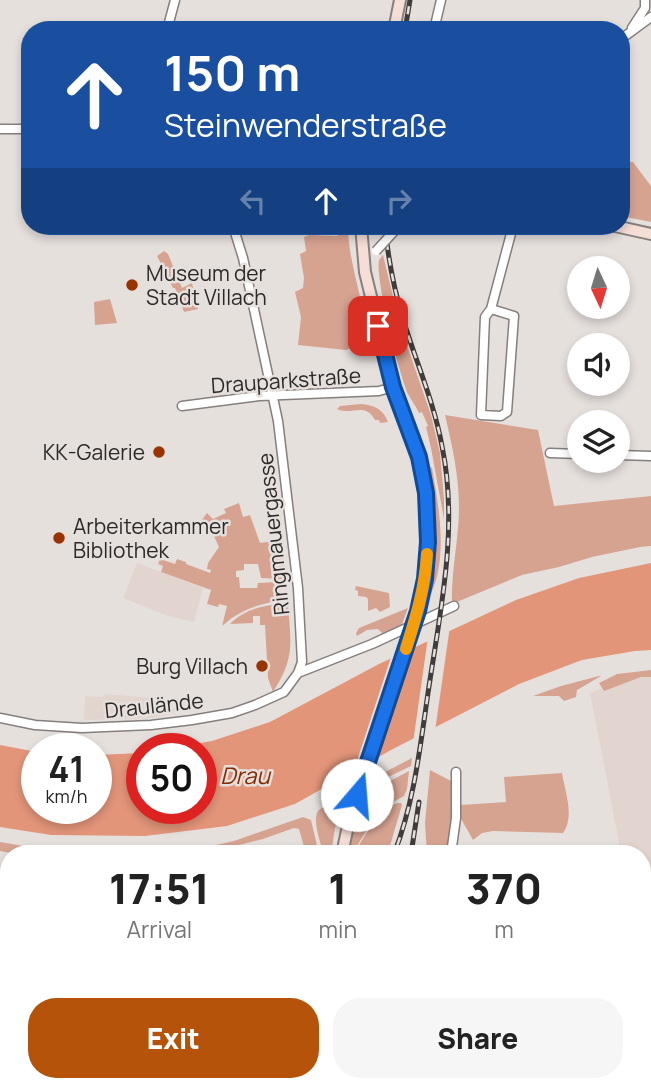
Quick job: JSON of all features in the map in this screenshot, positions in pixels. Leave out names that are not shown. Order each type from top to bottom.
[{"type":"main road","points":[[396,21],[400,0]]},
{"type":"main road","points":[[630,229],[651,234]]},
{"type":"main road","points":[[344,845],[349,821],[418,611],[425,579],[428,542],[426,493],[419,457],[393,387],[365,272],[361,235]]},
{"type":"street","points":[[169,21],[175,0]]},
{"type":"street","points":[[437,21],[441,0]]},
{"type":"street","points":[[630,32],[645,8],[645,0]]},
{"type":"street","points":[[630,32],[651,17]]},
{"type":"street","points":[[0,128],[21,129]]},
{"type":"street","name":"Ringmauergasse","points":[[236,235],[278,421],[298,588],[302,653],[298,673]]},
{"type":"street","points":[[365,272],[376,251],[391,235]]},
{"type":"street","points":[[491,309],[514,316],[508,412],[501,416],[481,415],[485,317],[491,309],[511,235]]},
{"type":"street","name":"Drauparkstraße","points":[[181,406],[259,396],[379,391],[393,387]]},
{"type":"street","points":[[550,453],[567,454]]},
{"type":"street","points":[[630,455],[651,456]]},
{"type":"street","points":[[298,673],[372,644],[454,606]]},
{"type":"street","name":"Draulände","points":[[0,718],[35,725],[82,728],[151,725],[232,713],[284,692],[298,673]]},
{"type":"street","points":[[452,845],[456,818],[456,772]]},
{"type":"shaded area","points":[[630,162],[633,162],[651,186],[651,222],[630,218]]},
{"type":"shaded area","points":[[349,235],[365,337],[359,344],[346,350],[298,345],[301,317],[295,292],[303,288],[300,254],[306,251],[304,237]]},
{"type":"shaded area","points":[[164,251],[168,254],[182,288],[192,283],[198,309],[184,312],[175,288],[157,256]]},
{"type":"shaded area","points":[[383,255],[400,325],[431,415],[440,453],[444,519],[426,427],[428,426],[422,412],[419,413],[408,394],[389,326],[379,270],[379,260]]},
{"type":"shaded area","points":[[110,299],[117,323],[95,325],[94,302]]},
{"type":"shaded area","points":[[361,404],[378,408],[388,422],[380,423],[367,411],[337,409],[340,406]]},
{"type":"shaded area","points":[[445,415],[538,430],[554,506],[651,496],[651,546],[592,557],[522,575],[452,604],[459,495]]},
{"type":"shaded area","points":[[430,466],[437,499],[441,548],[436,580],[431,594],[428,595],[436,530]]},
{"type":"shaded area","points":[[239,503],[243,517],[250,515],[260,543],[281,540],[287,583],[285,585],[281,579],[261,578],[258,564],[244,564],[244,570],[236,571],[240,588],[257,588],[258,583],[276,582],[280,587],[278,594],[287,593],[288,599],[253,607],[237,614],[222,626],[227,606],[207,604],[211,590],[161,572],[163,566],[158,564],[160,559],[175,564],[177,559],[210,573],[211,570],[207,569],[208,563],[219,547],[213,534],[199,524],[207,513],[213,519],[226,513],[224,509]]},
{"type":"shaded area","points":[[137,563],[203,588],[194,622],[168,616],[123,598]]},
{"type":"shaded area","points":[[356,586],[389,593],[390,607],[380,612],[376,608],[368,611],[368,599],[358,596]]},
{"type":"shaded area","points":[[283,603],[288,605],[290,650],[285,670],[273,692],[268,678],[265,625],[260,625],[260,616],[253,616],[253,623],[230,624],[248,612]]},
{"type":"shaded area","points":[[408,608],[401,627],[383,634],[378,629],[367,630],[357,636],[359,628]]},
{"type":"shaded area","points":[[651,670],[651,677],[641,677],[604,691],[599,683],[617,674]]},
{"type":"shaded area","points":[[651,673],[651,845],[619,845],[590,693],[636,674]]},
{"type":"shaded area","points":[[601,676],[577,690],[576,697],[564,701],[559,696],[533,696],[561,686]]},
{"type":"shaded area","points":[[104,694],[153,698],[153,708],[180,709],[171,714],[150,718],[84,720],[85,696],[103,697]]},
{"type":"shaded area","points":[[412,758],[411,766],[367,787],[368,781]]},
{"type":"shaded area","points":[[430,770],[451,781],[454,798],[448,845],[426,845],[425,823]]},
{"type":"shaded area","points":[[409,771],[404,796],[384,807],[375,816],[358,845],[351,845],[365,792]]},
{"type":"shaded area","points":[[562,773],[569,812],[563,833],[493,831],[482,833],[473,840],[460,817],[460,805],[506,802],[504,777]]},
{"type":"shaded area","points":[[339,800],[343,801],[332,845],[321,845],[317,832],[316,819],[321,809]]},
{"type":"shaded area","points":[[397,803],[402,805],[390,845],[359,845],[378,818]]},
{"type":"shaded area","points":[[303,817],[311,820],[317,845],[303,845],[299,829],[294,828],[239,845],[216,845]]},
{"type":"water","name":"Drau","points":[[651,563],[651,650],[582,660],[519,684],[391,750],[295,804],[227,826],[145,836],[51,835],[0,827],[0,745],[21,749],[21,824],[112,824],[112,754],[126,754],[126,824],[217,824],[217,739],[270,722],[379,664],[516,600],[579,578]]},
{"type":"pier","points":[[450,626],[435,731],[413,743],[428,637]]},
{"type":"pier","points":[[414,644],[374,764],[352,776],[392,654]]},
{"type":"railway","points":[[406,21],[410,0]]},
{"type":"railway","points":[[386,235],[400,308],[439,430],[449,508],[446,570],[419,755],[407,815],[397,845]]},
{"type":"railway","points":[[412,845],[419,802]]},
{"type":"slow traffic","points":[[406,649],[418,611],[427,554]]},
{"type":"place","name":"Museum der Stadt Villach","points":[[132,285]]},
{"type":"place","name":"KK-Galerie","points":[[159,452]]},
{"type":"place","name":"Arbeiterkammer Bibliothek","points":[[59,538]]},
{"type":"place","name":"Burg Villach","points":[[262,666]]},
{"type":"route","points":[[357,795],[418,611],[425,579],[428,542],[426,493],[419,457],[393,387],[378,326]]}]
